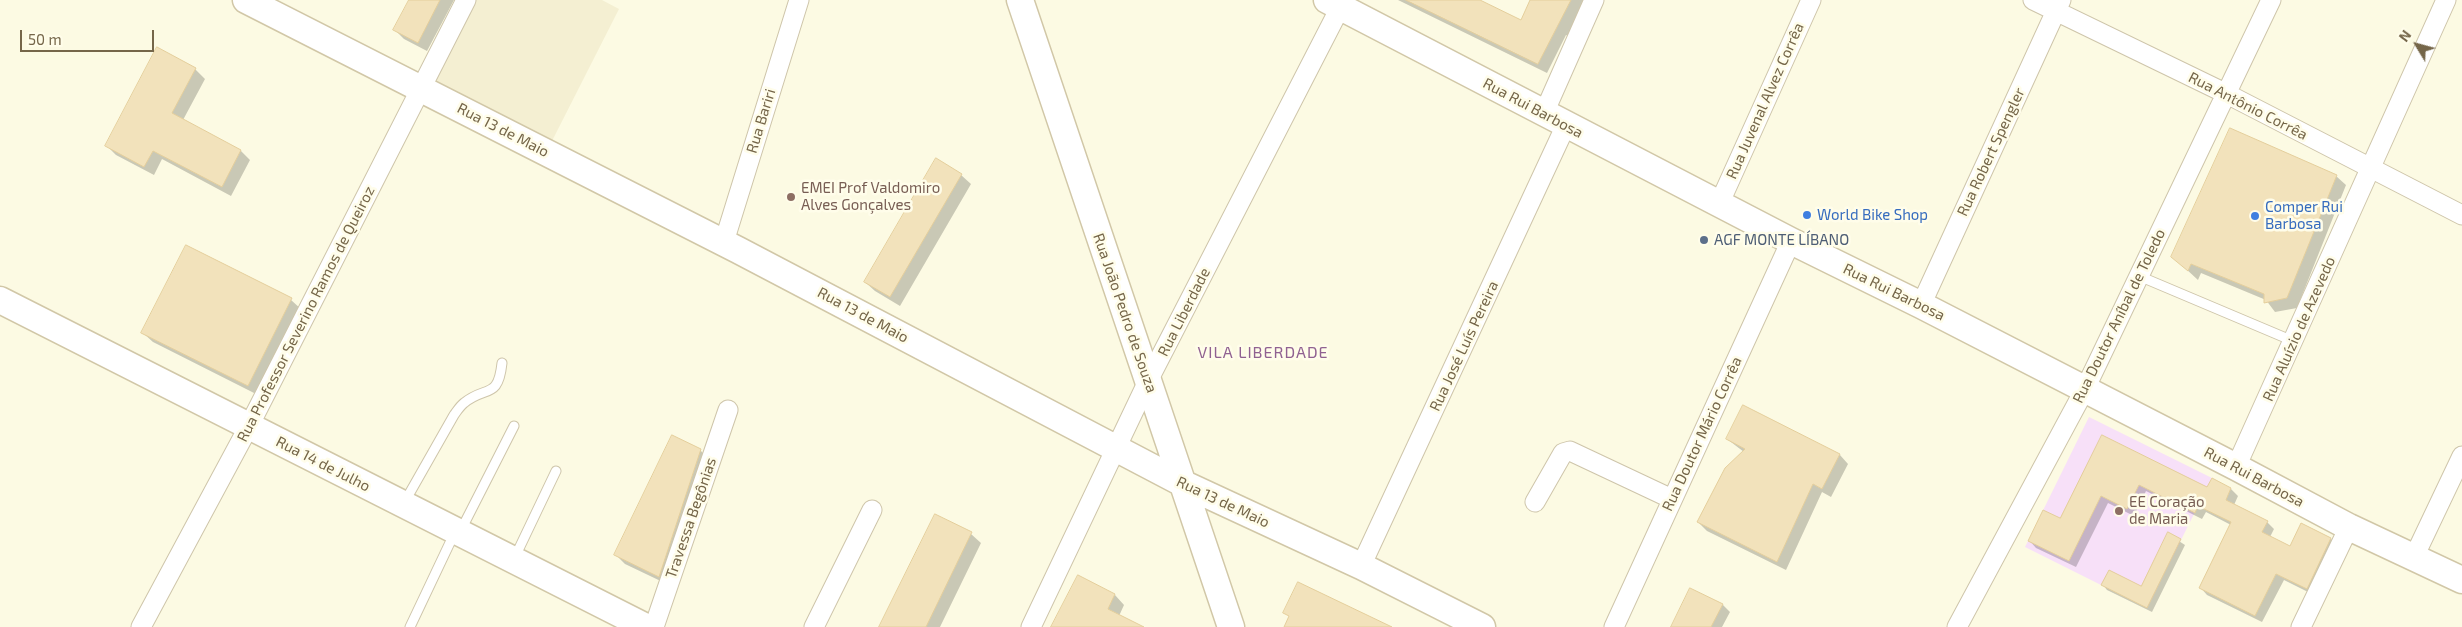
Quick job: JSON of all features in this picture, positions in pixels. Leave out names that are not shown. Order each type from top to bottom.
[{"type":"street","name":"Rua 13 de Maio","points":[[246,0],[724,242],[1116,447],[1182,484],[1361,566],[1482,627]]},
{"type":"street","name":"Rua Professor Severino Ramos de Queiroz","points":[[142,627],[249,426],[466,0]]},
{"type":"street","name":"Rua Bariri","points":[[724,242],[799,0]]},
{"type":"street","name":"Rua João Pedro de Souza","points":[[1020,0],[1231,627]]},
{"type":"street","name":"Rua José Luís Pereira","points":[[1361,566],[1555,119],[1594,0]]},
{"type":"street","name":"Rua Juvenal Alvez Corrêa","points":[[1720,202],[1811,0]]},
{"type":"street","name":"Rua Antônio Corrêa","points":[[2034,0],[2058,6],[2371,170],[2462,215]]},
{"type":"street","name":"Rua Doutor Aníbal de Toledo","points":[[1957,627],[2085,389],[2271,0]]},
{"type":"street","name":"Rua Aluízio de Azevedo","points":[[2236,466],[2446,0]]},
{"type":"street","name":"Rua Liberdade","points":[[1031,627],[1148,381],[1337,2]]},
{"type":"street","name":"Rua Rui Barbosa","points":[[1337,2],[1555,119],[1720,202],[1790,241],[1921,305],[2236,466],[2349,527],[2462,580]]},
{"type":"street","name":"Rua Robert Spengler","points":[[1921,305],[2058,6]]},
{"type":"street","name":"Rua Doutor Mário Corrêa","points":[[1614,627],[1790,241]]},
{"type":"street","name":"Rua 14 de Julho","points":[[0,300],[646,627]]},
{"type":"street","name":"Travessa Begônias","points":[[654,627],[728,410]]},
{"type":"street","points":[[1535,502],[1563,453],[1570,451],[1672,499]]},
{"type":"street","points":[[2414,557],[2462,456]]},
{"type":"street","points":[[814,627],[872,510]]},
{"type":"street","points":[[2301,627],[2349,527]]},
{"type":"lane","points":[[2139,276],[2293,341]]},
{"type":"lane","points":[[403,504],[454,415],[464,402],[492,390],[500,380],[502,363]]},
{"type":"lane","points":[[410,627],[514,426]]},
{"type":"lane","points":[[514,560],[556,471]]},
{"type":"shaded area","points":[[475,0],[602,0],[619,9],[552,141],[434,81]]},
{"type":"shaded area","name":"EE Coração de Maria","points":[[2089,417],[2212,478],[2147,608],[2025,547]]},
{"type":"building","points":[[409,0],[440,0],[418,43],[393,30]]},
{"type":"building","points":[[1406,0],[1480,0],[1521,20],[1530,0],[1571,0],[1538,64]]},
{"type":"building","points":[[157,47],[196,68],[172,113],[241,150],[222,187],[153,151],[144,167],[105,146]]},
{"type":"building","name":"Comper Rui Barbosa","points":[[2230,128],[2337,175],[2287,298],[2264,303],[2264,294],[2191,264],[2188,271],[2171,257]]},
{"type":"building","points":[[936,158],[962,174],[890,297],[864,282]]},
{"type":"building","points":[[186,245],[292,298],[248,386],[141,333]]},
{"type":"building","points":[[1743,405],[1840,454],[1822,489],[1813,484],[1777,562],[1697,522],[1725,468],[1745,449],[1726,439]]},
{"type":"building","points":[[672,435],[701,449],[659,577],[614,555]]},
{"type":"building","points":[[2102,435],[2207,487],[2212,478],[2231,488],[2226,500],[2268,521],[2262,532],[2290,546],[2301,523],[2331,538],[2307,589],[2276,574],[2255,616],[2199,588],[2231,522],[2198,506],[2195,513],[2139,485],[2127,509],[2101,496],[2069,561],[2028,541],[2043,510],[2060,518]]},
{"type":"building","points":[[935,514],[972,532],[926,627],[879,627]]},
{"type":"building","points":[[2168,532],[2181,539],[2147,608],[2101,585],[2109,570],[2141,586]]},
{"type":"building","points":[[1078,575],[1115,594],[1108,609],[1144,627],[1051,627]]},
{"type":"building","points":[[1298,582],[1392,627],[1284,627],[1289,616],[1283,613]]},
{"type":"building","points":[[1690,588],[1723,604],[1711,627],[1671,627]]},
{"type":"place","name":"EMEI Prof Valdomiro Alves Gonçalves","points":[[791,197]]},
{"type":"place","name":"World Bike Shop","points":[[1807,215]]},
{"type":"place","name":"Comper Rui Barbosa","points":[[2255,216]]},
{"type":"place","name":"AGF MONTE LÍBANO","points":[[1704,240]]},
{"type":"place","name":"EE Coração de Maria","points":[[2119,511]]},
{"type":"district","name":"VILA LIBERDADE","points":[[1263,353]]}]
